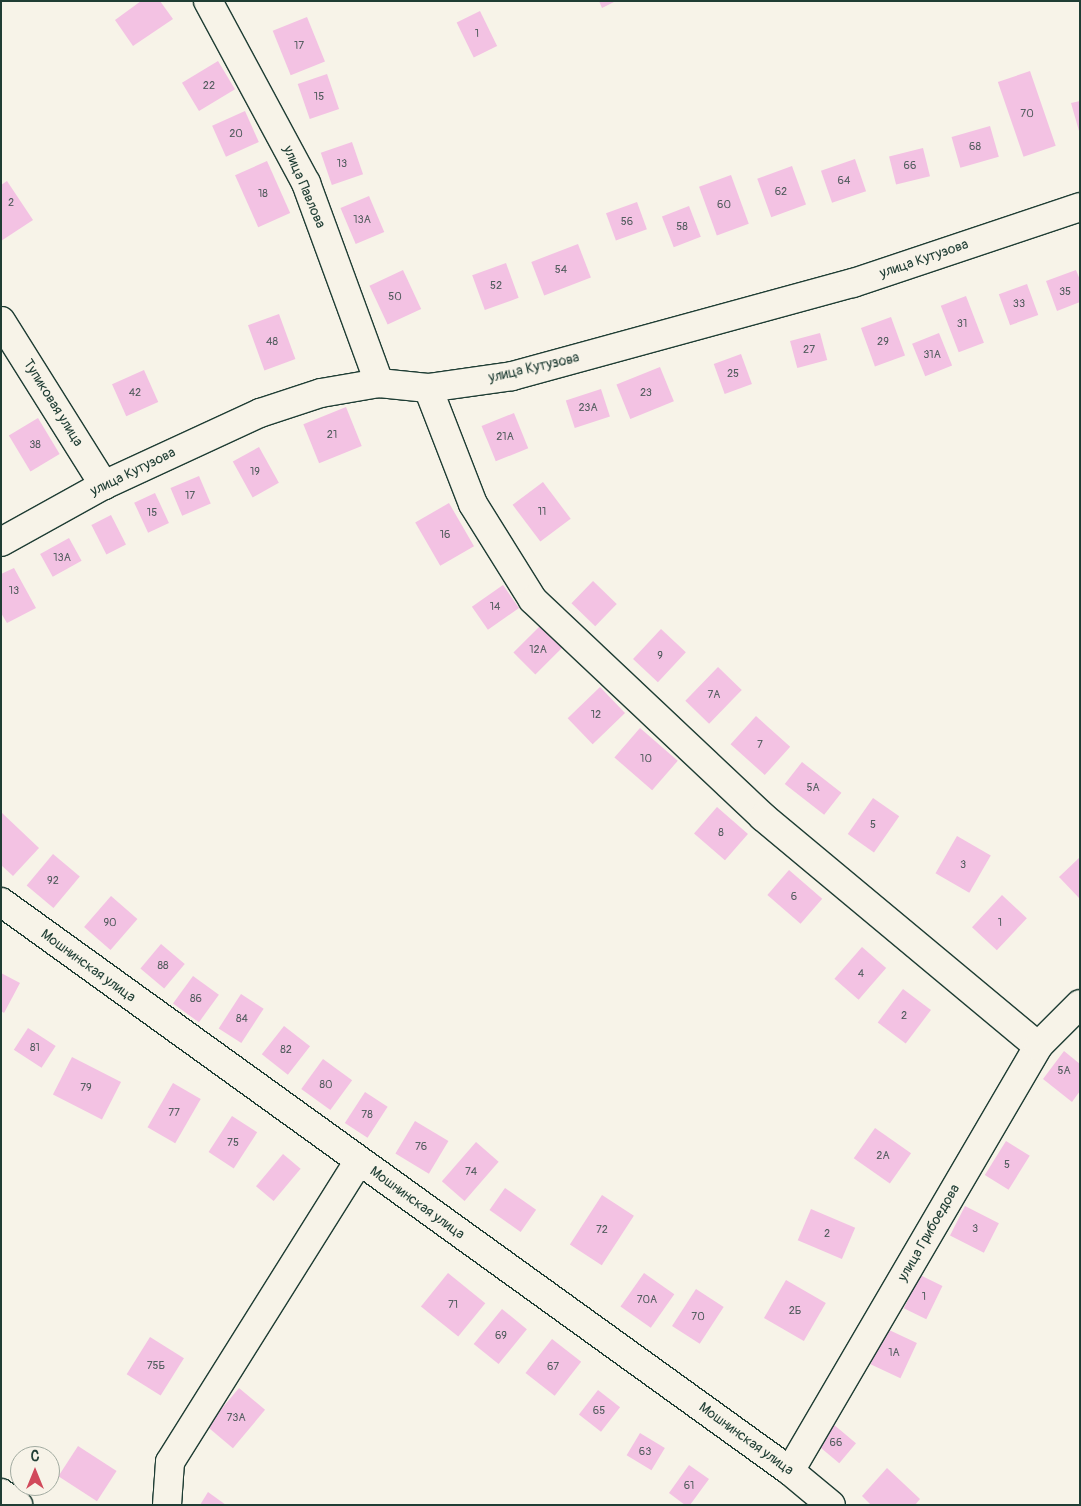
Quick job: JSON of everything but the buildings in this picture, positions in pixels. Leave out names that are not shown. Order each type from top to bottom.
[{"type":"street","name":"улица Павлова","points":[[208,1],[306,182],[379,383]]},
{"type":"street","name":"улица Кутузова","points":[[1,542],[104,485],[260,412],[321,393],[379,383],[428,388],[512,376],[853,283],[1080,207]]},
{"type":"street","name":"Тупиковая улица","points":[[1,321],[104,485]]},
{"type":"street","points":[[428,388],[473,504],[533,600],[763,817],[1038,1046]]},
{"type":"street","name":"Мошнинская улица","points":[[1,902],[790,1470],[831,1505]]},
{"type":"street","name":"улица Грибоедова","points":[[790,1470],[1038,1046],[1080,1004]]},
{"type":"street","points":[[168,1505],[170,1462],[359,1161]]},
{"type":"street","points":[[1,1494],[18,1505]]}]
